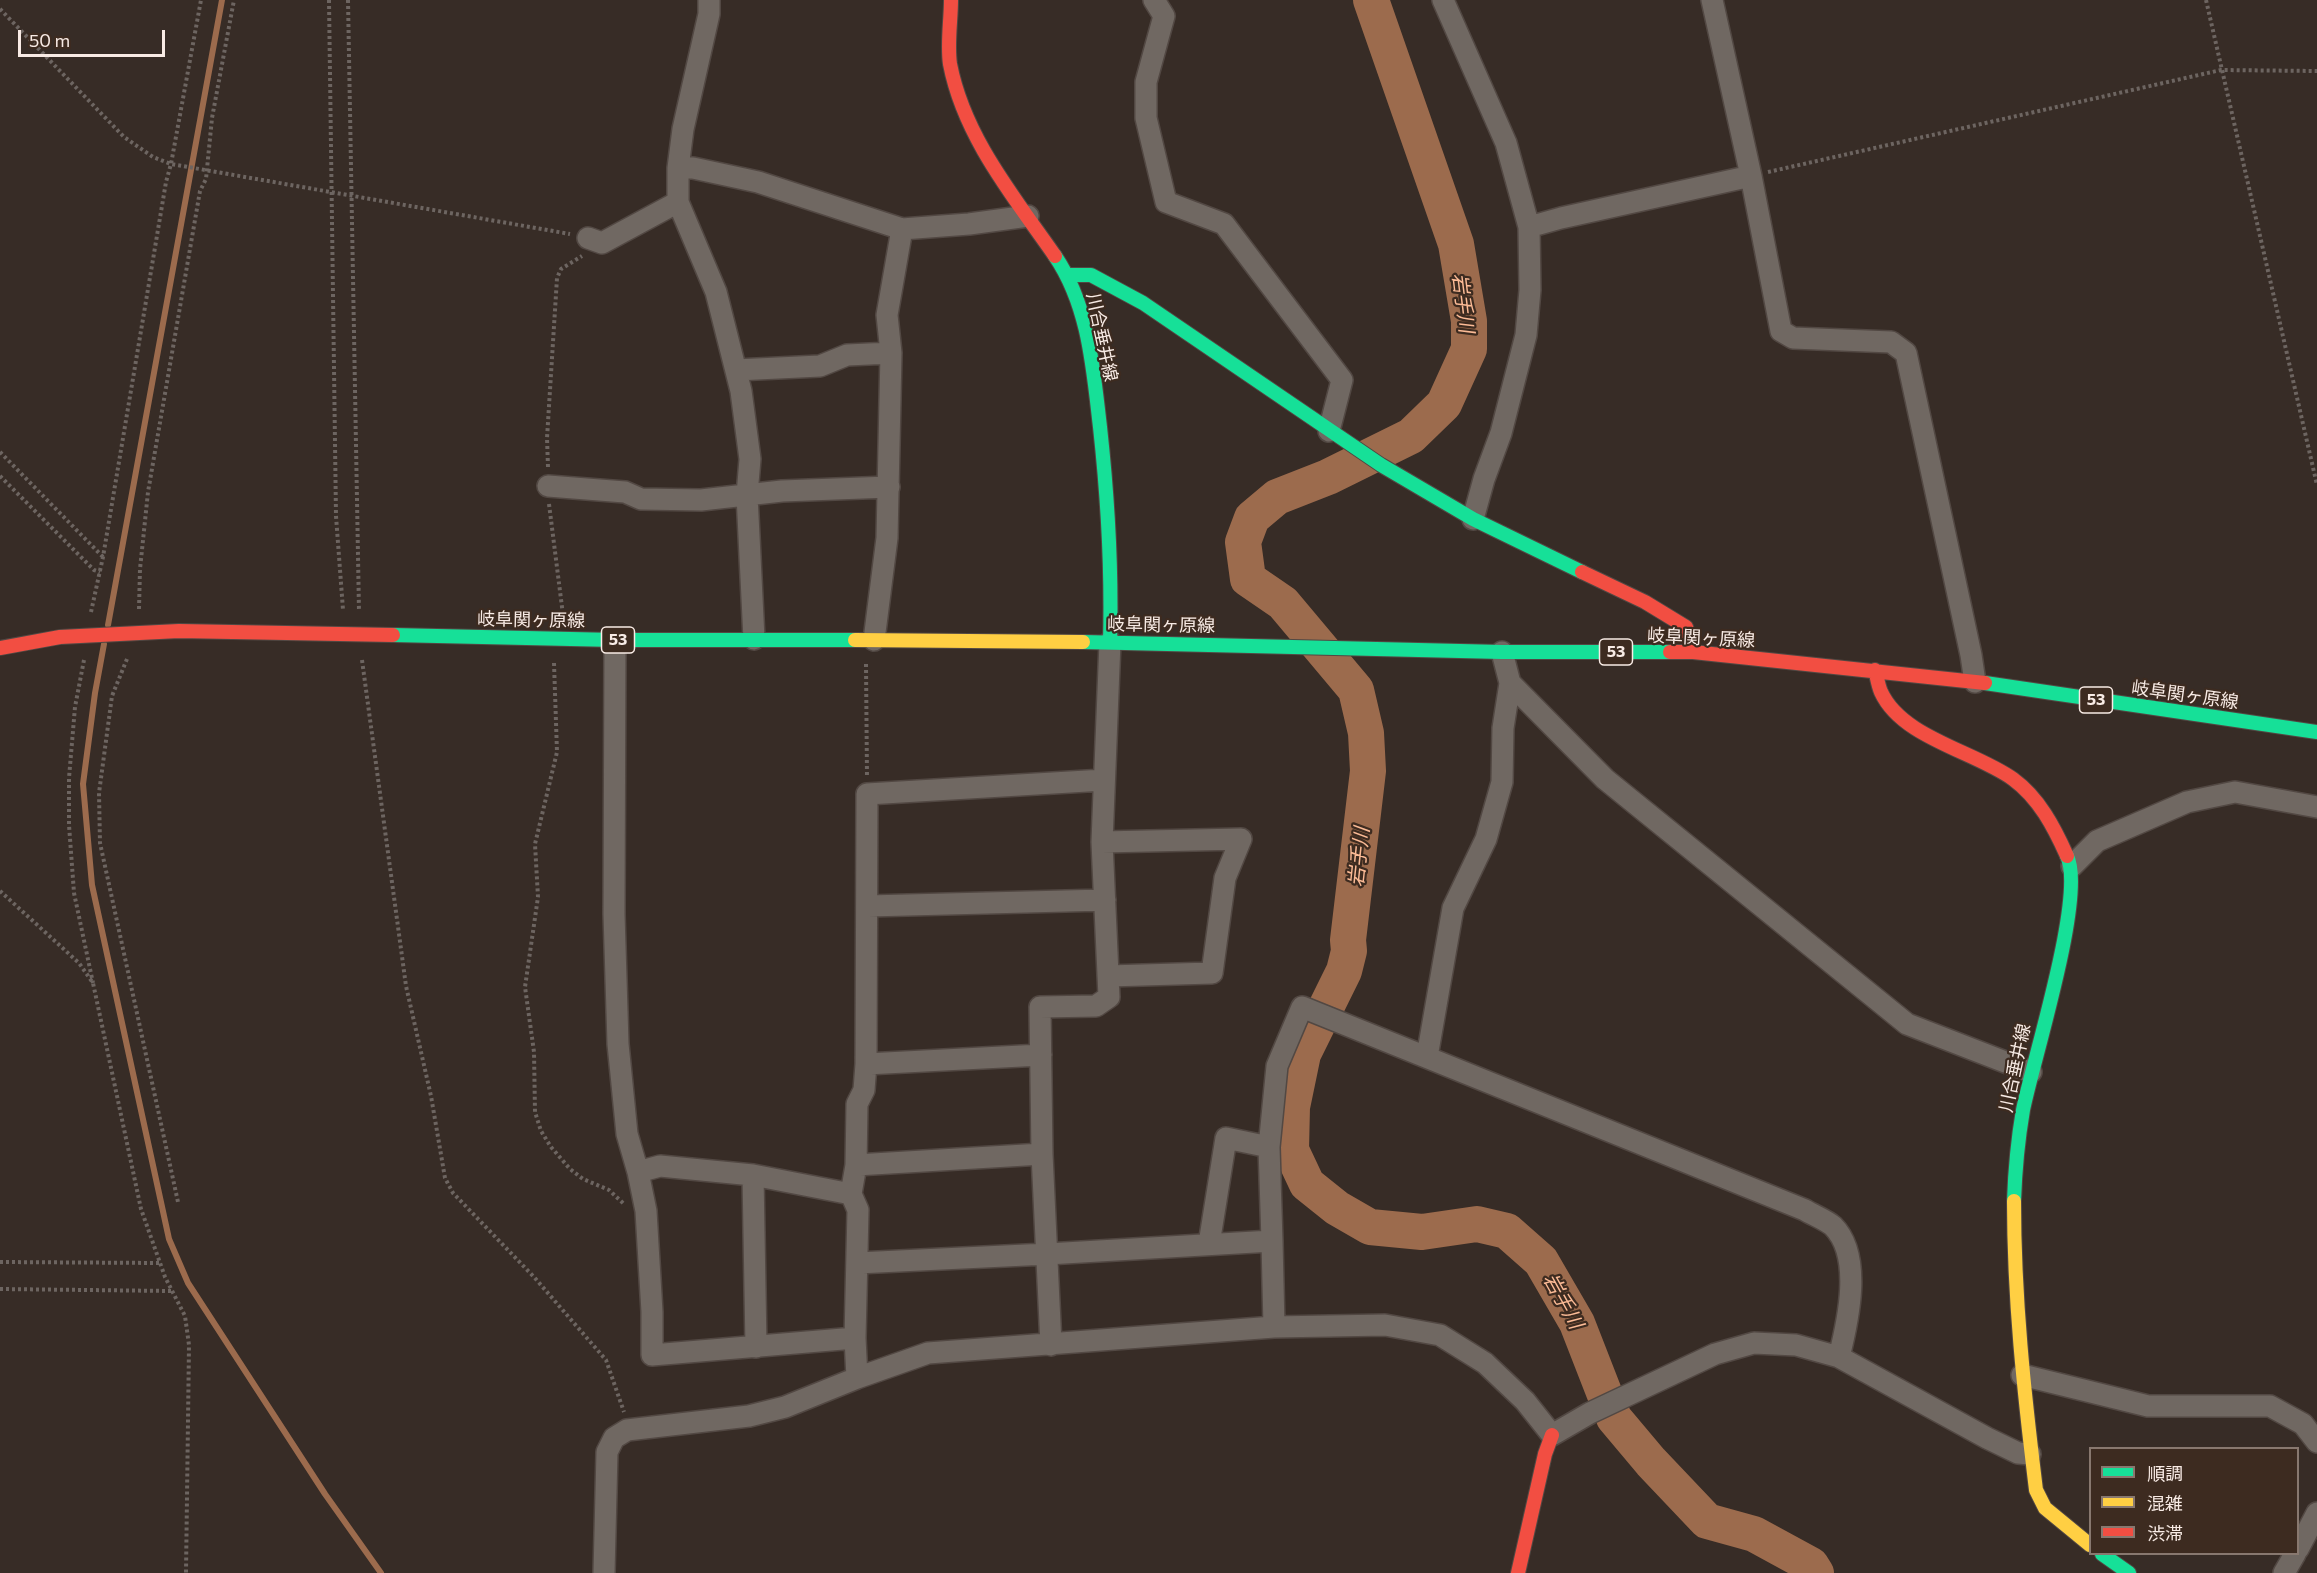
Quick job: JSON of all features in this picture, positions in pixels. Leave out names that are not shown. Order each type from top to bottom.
[{"type":"main road","name":"川合垂井線","points":[[951,0],[950,63],[965,111],[985,154],[1068,276],[1082,314],[1093,372],[1109,511],[1112,582],[1110,642]]},
{"type":"main road","points":[[1068,276],[1091,275],[1143,303],[1381,465],[1473,519],[1645,602],[1686,627],[1693,652]]},
{"type":"main road","name":"岐阜関ヶ原線","points":[[0,648],[49,638],[179,631],[615,640],[1110,642],[1502,652],[1693,652],[1975,682],[2317,732]]},
{"type":"main road","name":"川合垂井線","points":[[1875,670],[1881,692],[1895,713],[1916,728],[2012,778],[2034,797],[2056,832],[2072,866],[2067,928],[2023,1112],[2014,1198],[2014,1262],[2022,1375],[2036,1490],[2045,1508],[2089,1543]]},
{"type":"main road","points":[[1518,1573],[1545,1454],[1552,1435]]},
{"type":"main road","points":[[2103,1555],[2128,1573]]},
{"type":"street","points":[[709,0],[710,14],[683,129],[678,168],[678,202],[716,292],[741,392],[750,459],[747,495],[754,639]]},
{"type":"street","points":[[1154,0],[1164,16],[1146,82],[1146,118],[1166,202],[1224,224],[1342,381],[1334,435]]},
{"type":"street","points":[[1443,0],[1506,143],[1529,227],[1530,290],[1526,335],[1501,433],[1484,479],[1473,519]]},
{"type":"street","points":[[1712,0],[1751,176],[1781,330],[1793,338],[1891,342],[1906,354],[1975,682]]},
{"type":"street","points":[[678,168],[693,168],[758,182],[902,229],[969,224],[1028,216]]},
{"type":"street","points":[[1529,227],[1751,176]]},
{"type":"street","points":[[592,239],[602,243],[678,202]]},
{"type":"street","points":[[870,640],[888,538],[891,353],[887,315],[902,229]]},
{"type":"street","points":[[735,370],[820,366],[847,355],[891,353]]},
{"type":"street","points":[[548,486],[625,492],[641,499],[701,500],[782,491],[889,487]]},
{"type":"street","points":[[615,640],[614,914],[618,1044],[627,1134],[638,1172],[645,1211],[652,1312],[651,1355],[855,1338]]},
{"type":"street","points":[[1051,1345],[1042,1154],[1040,1007],[1096,1006],[1109,997],[1102,842],[1110,642]]},
{"type":"street","points":[[1427,1057],[1453,908],[1486,839],[1502,782],[1503,728],[1510,683],[1502,652]]},
{"type":"street","points":[[1510,683],[1605,779],[1907,1024],[2031,1072]]},
{"type":"street","points":[[857,1378],[855,1338],[858,1210],[852,1194],[856,1165],[857,1104],[864,1090],[866,1064],[867,794],[1104,780]]},
{"type":"street","points":[[2072,866],[2097,841],[2187,802],[2235,792],[2317,807]]},
{"type":"street","points":[[1102,842],[1241,839],[1225,878],[1212,973],[1108,976]]},
{"type":"street","points":[[868,906],[1105,900]]},
{"type":"street","points":[[1274,1327],[1269,1147],[1277,1066],[1302,1007],[1805,1210],[1833,1226],[1849,1252],[1849,1314],[1839,1357]]},
{"type":"street","points":[[866,1064],[1041,1055]]},
{"type":"street","points":[[1209,1244],[1226,1138],[1269,1147]]},
{"type":"street","points":[[856,1165],[1042,1154]]},
{"type":"street","points":[[638,1172],[660,1166],[753,1175],[852,1194]]},
{"type":"street","points":[[753,1175],[756,1347]]},
{"type":"street","points":[[856,1263],[1272,1241]]},
{"type":"street","points":[[604,1573],[607,1452],[614,1438],[627,1430],[749,1416],[785,1407],[928,1353],[1274,1327],[1385,1325],[1440,1335],[1485,1363],[1525,1401],[1552,1435],[1590,1413],[1715,1354],[1754,1343],[1796,1345],[1839,1357],[1987,1438],[2018,1453],[2030,1454]]},
{"type":"street","points":[[2022,1375],[2148,1406],[2270,1406],[2303,1424],[2317,1442]]},
{"type":"street","points":[[2299,1547],[2317,1512]]},
{"type":"street","points":[[2284,1573],[2294,1555]]},
{"type":"path","points":[[186,1573],[189,1345],[185,1316],[160,1263],[141,1209],[74,893],[69,825],[69,778],[75,707],[82,677],[86,635],[103,557],[166,182],[201,0]]},
{"type":"path","points":[[178,1202],[100,843],[99,793],[112,696],[132,633],[148,492],[200,191],[207,170],[212,118],[234,0]]},
{"type":"path","points":[[329,0],[336,516],[406,986],[431,1096],[445,1178],[453,1193],[534,1277],[606,1360],[627,1421],[627,1430]]},
{"type":"path","points":[[348,0],[352,196],[352,635]]},
{"type":"path","points":[[2206,0],[2317,485]]},
{"type":"path","points":[[0,9],[124,137],[153,158],[171,164],[592,239],[585,254],[561,269],[556,278],[547,438],[548,486],[564,614],[555,639],[557,752],[535,844],[538,897],[525,987],[534,1052],[535,1112],[541,1131],[570,1169],[583,1179],[609,1190],[627,1208],[645,1211]]},
{"type":"path","points":[[1751,176],[2221,69],[2317,71]]},
{"type":"path","points":[[0,452],[103,557]]},
{"type":"path","points":[[0,476],[94,570],[100,572]]},
{"type":"path","points":[[867,794],[870,640]]},
{"type":"path","points":[[0,891],[79,963],[93,983]]},
{"type":"path","points":[[0,1262],[160,1263]]},
{"type":"path","points":[[0,1289],[172,1290]]},
{"type":"waterway","points":[[108,625],[222,0]]},
{"type":"waterway","name":"岩手川","points":[[1371,0],[1456,244],[1469,321],[1469,349],[1444,404],[1411,436],[1328,477],[1277,497],[1252,518],[1243,542],[1248,579],[1283,603],[1356,690],[1366,733],[1368,771],[1348,940],[1349,951],[1344,971],[1303,1054],[1292,1107],[1291,1150],[1307,1184],[1337,1208],[1370,1227],[1422,1232],[1477,1224],[1507,1231],[1541,1261],[1577,1323],[1614,1418],[1651,1462],[1707,1521],[1754,1534],[1811,1565],[1816,1573]]},
{"type":"waterway","points":[[104,644],[83,784],[92,885],[169,1239],[188,1283],[325,1494],[381,1573]]},
{"type":"traffic: fast","points":[[1055,256],[1075,296],[1092,360],[1107,508],[1110,561],[1110,642]]},
{"type":"traffic: fast","points":[[1068,275],[1091,275],[1143,303],[1381,465],[1473,519],[1582,572]]},
{"type":"traffic: fast","points":[[393,635],[615,640],[855,640]]},
{"type":"traffic: fast","points":[[1083,642],[1502,652],[1670,652]]},
{"type":"traffic: fast","points":[[1985,683],[2317,732]]},
{"type":"traffic: fast","points":[[2014,1201],[2023,1110],[2056,979],[2070,905],[2071,876],[2067,856]]},
{"type":"traffic: fast","points":[[2103,1555],[2129,1573]]},
{"type":"traffic: slow","points":[[855,640],[1083,642]]},
{"type":"traffic: slow","points":[[2014,1201],[2021,1345],[2036,1490],[2045,1508],[2089,1544]]},
{"type":"traffic: jam","points":[[951,0],[950,64],[967,116],[1007,189],[1055,256]]},
{"type":"traffic: jam","points":[[1582,572],[1645,602],[1686,627],[1693,652]]},
{"type":"traffic: jam","points":[[0,648],[60,637],[179,631],[393,635]]},
{"type":"traffic: jam","points":[[1670,652],[1693,652],[1985,683]]},
{"type":"traffic: jam","points":[[1875,670],[1881,692],[1891,708],[1905,721],[1940,742],[1997,769],[2031,795],[2057,834],[2067,856]]},
{"type":"traffic: jam","points":[[1518,1573],[1545,1454],[1552,1435]]}]
